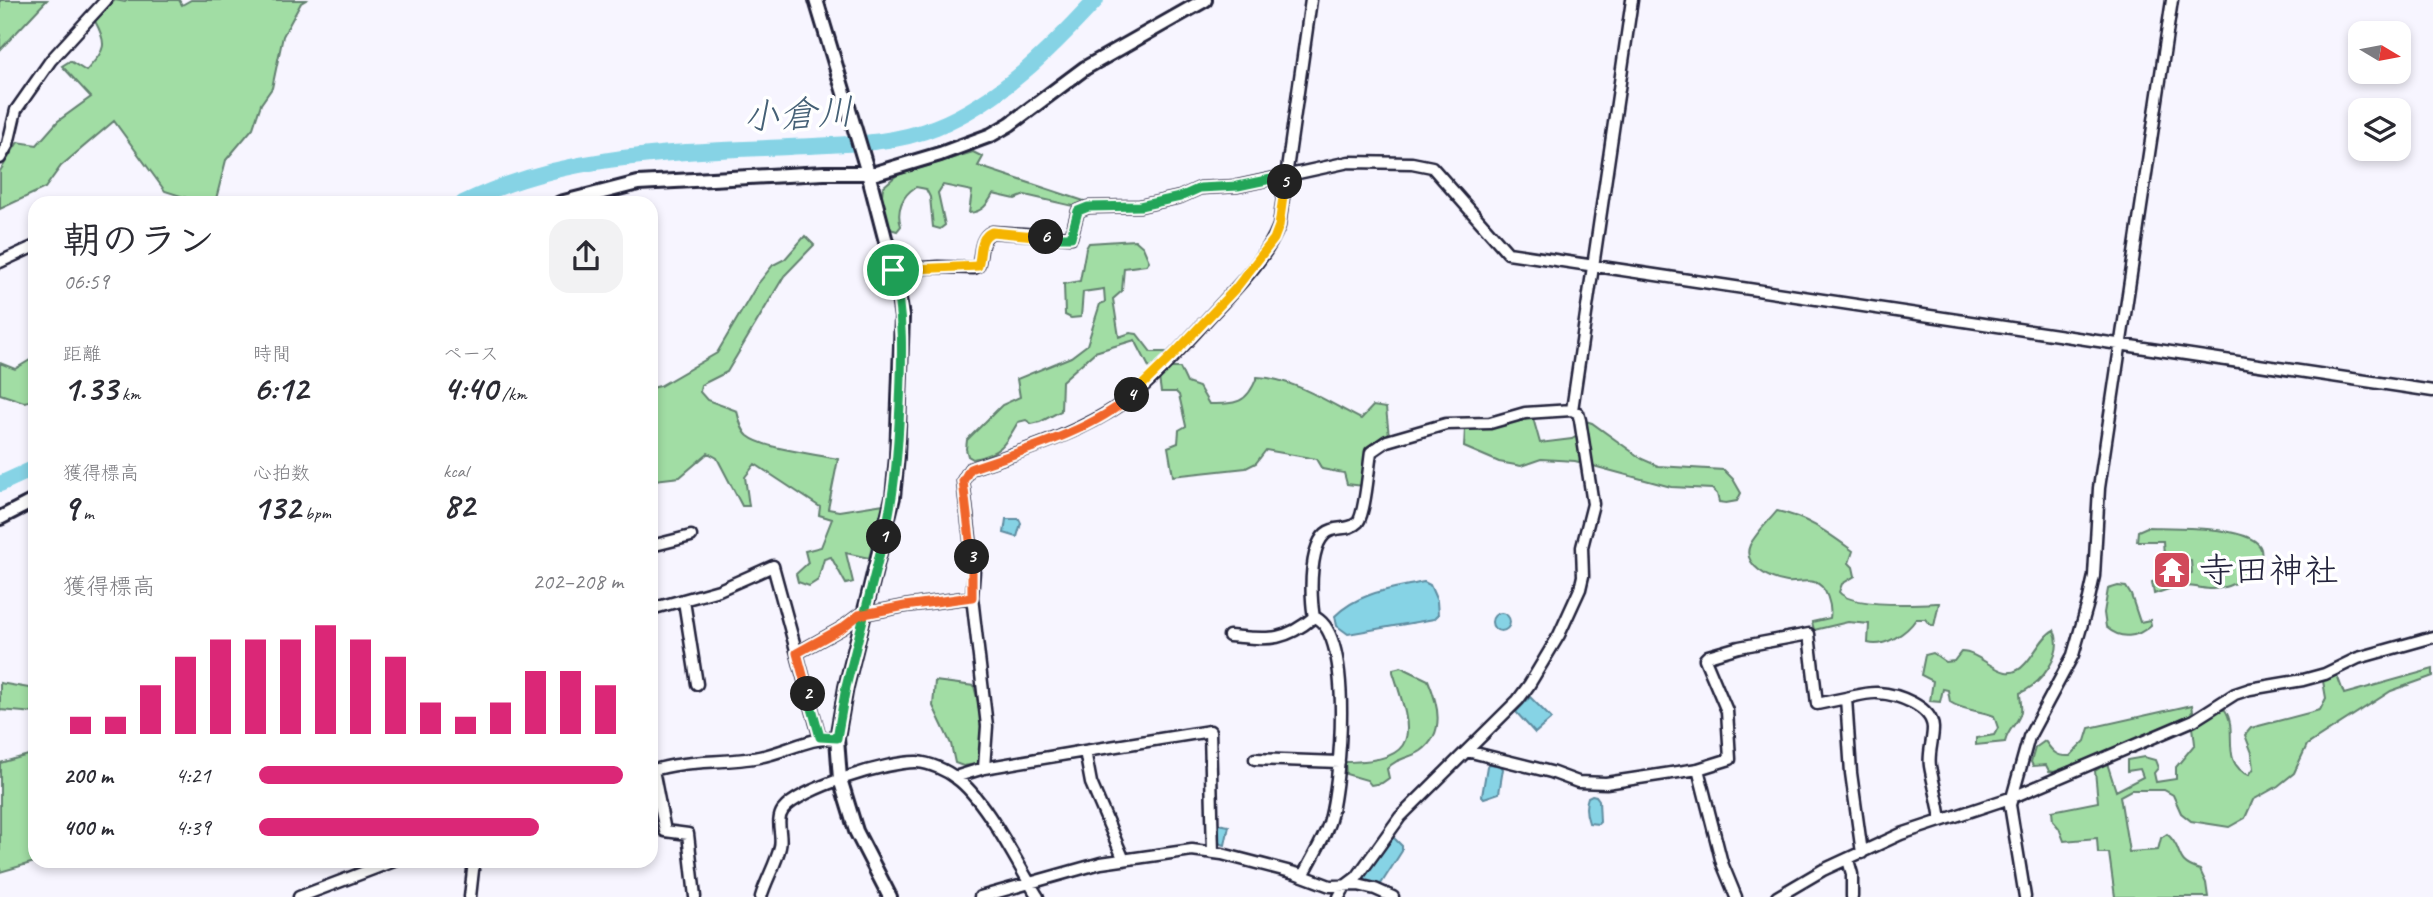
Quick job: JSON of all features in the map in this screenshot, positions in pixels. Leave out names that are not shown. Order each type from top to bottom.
[{"type":"main road","points":[[816,0],[866,169],[901,301],[903,339],[897,467],[887,523],[846,687],[837,738],[840,779],[856,831],[890,897]]},
{"type":"main road","points":[[587,196],[638,183],[708,177],[866,169],[876,173],[940,154],[990,135],[1010,124],[1085,68],[1205,0]]},
{"type":"main road","points":[[0,518],[28,504]]},
{"type":"street","points":[[0,158],[8,144],[16,110],[51,60],[106,0]]},
{"type":"street","points":[[984,768],[987,726],[972,597],[974,571],[963,481],[965,475],[970,469],[1064,436],[1123,403],[1236,288],[1274,239],[1279,226],[1311,0]]},
{"type":"street","points":[[1572,410],[1632,0]]},
{"type":"street","points":[[2025,897],[2010,805],[2029,737],[2073,656],[2094,576],[2099,488],[2172,0]]},
{"type":"street","points":[[893,270],[974,268],[978,266],[983,240],[992,232],[1071,237],[1078,211],[1082,209],[1140,206],[1180,197],[1200,188],[1238,186],[1349,162],[1412,163],[1432,167],[1508,253],[2433,391]]},
{"type":"street","points":[[0,262],[28,249]]},
{"type":"street","points":[[1314,617],[1311,590],[1315,556],[1324,535],[1331,530],[1345,529],[1358,522],[1362,515],[1371,452],[1378,446],[1446,424],[1489,423],[1525,413],[1572,410],[1578,413],[1593,504],[1583,547],[1580,589],[1559,635],[1529,685],[1400,817],[1357,877],[1345,886],[1339,897]]},
{"type":"street","points":[[658,545],[691,536]]},
{"type":"street","points":[[658,607],[719,590],[773,566],[820,737]]},
{"type":"street","points":[[797,653],[864,614],[972,597]]},
{"type":"street","points":[[684,601],[696,684]]},
{"type":"street","points":[[1229,636],[1278,639],[1314,617]]},
{"type":"street","points":[[1303,876],[1328,825],[1337,792],[1339,762],[1338,661],[1332,635],[1321,619],[1314,617]]},
{"type":"street","points":[[1467,751],[1578,782],[1606,783],[1698,769],[1730,759],[1727,711],[1705,659],[1765,641],[1809,634],[1817,704],[1875,692],[1914,704],[1927,713],[1933,726],[1930,765],[1941,820]]},
{"type":"street","points":[[1777,897],[1824,870],[1901,834],[2013,797],[2194,720],[2209,708],[2250,688],[2303,681],[2358,659],[2433,636]]},
{"type":"street","points":[[1846,698],[1851,773],[1862,853]]},
{"type":"street","points":[[955,777],[984,768],[1209,731],[1213,853]]},
{"type":"street","points":[[658,770],[689,762],[759,757],[820,737],[837,738]]},
{"type":"street","points":[[1085,751],[1091,783],[1124,860]]},
{"type":"street","points":[[1255,759],[1339,762]]},
{"type":"street","points":[[761,897],[781,845],[781,813],[795,799],[840,779],[899,763],[915,762],[929,764],[955,777],[980,802],[1038,897]]},
{"type":"street","points":[[1698,769],[1722,863],[1736,897]]},
{"type":"street","points":[[658,797],[666,831],[688,834],[695,897]]},
{"type":"street","points":[[980,897],[1101,863],[1192,850],[1303,876],[1330,886],[1375,889],[1393,897]]},
{"type":"street","points":[[1848,860],[1853,897]]},
{"type":"street","points":[[299,897],[376,868]]},
{"type":"street","points":[[470,897],[473,868]]},
{"type":"green space","points":[[0,0],[47,0],[0,50]]},
{"type":"green space","points":[[115,0],[179,0],[182,5],[191,0],[306,0],[301,3],[283,36],[272,88],[261,104],[253,128],[226,160],[217,196],[181,196],[165,191],[114,121],[61,166],[45,188],[0,209],[0,171],[18,142],[37,145],[58,121],[91,97],[62,66],[70,61],[86,71],[97,58],[103,43],[95,21]]},
{"type":"green space","points":[[973,152],[983,157],[978,166],[1093,204],[1073,206],[1025,195],[1015,199],[993,194],[984,207],[969,213],[972,191],[943,185],[938,193],[945,225],[940,229],[933,227],[930,197],[926,189],[916,187],[907,194],[901,204],[901,226],[897,231],[890,229],[881,202],[883,187],[897,175]]},
{"type":"green space","points":[[805,236],[814,245],[784,276],[727,372],[701,385],[700,392],[707,400],[737,411],[744,431],[756,441],[778,448],[838,459],[828,509],[839,511],[884,504],[869,558],[846,553],[853,582],[846,584],[831,557],[824,559],[818,580],[809,586],[798,582],[796,574],[808,563],[805,551],[821,547],[832,519],[819,515],[820,507],[755,464],[745,477],[749,506],[742,506],[717,458],[708,453],[680,477],[658,480],[658,386],[717,353],[757,285],[773,265],[785,259]]},
{"type":"green space","points":[[1135,240],[1143,247],[1149,261],[1146,265],[1124,268],[1122,291],[1113,299],[1119,337],[1130,333],[1137,334],[1151,352],[1168,354],[1150,369],[1135,340],[1095,352],[1062,381],[1061,411],[1040,422],[1018,422],[996,451],[973,459],[968,456],[967,440],[1002,405],[1020,397],[1017,379],[1071,357],[1087,345],[1100,304],[1105,302],[1104,289],[1083,292],[1081,317],[1071,318],[1065,315],[1064,284],[1080,281],[1089,243]]},
{"type":"green space","points":[[28,361],[28,401],[0,394],[0,363],[15,369]]},
{"type":"green space","points":[[1169,368],[1180,368],[1187,383],[1199,387],[1209,404],[1239,401],[1249,393],[1257,377],[1270,378],[1297,387],[1361,419],[1373,406],[1386,408],[1389,436],[1370,448],[1363,486],[1347,484],[1344,473],[1322,469],[1316,459],[1266,450],[1256,463],[1246,468],[1173,476],[1168,447],[1178,443],[1179,430],[1186,426],[1179,395],[1176,392],[1161,392],[1159,378]]},
{"type":"green space","points":[[1533,418],[1540,443],[1572,439],[1585,431],[1586,421],[1642,459],[1658,466],[1724,470],[1741,493],[1737,501],[1719,502],[1712,489],[1671,487],[1575,461],[1541,459],[1521,466],[1499,462],[1464,447],[1465,428],[1484,428]]},
{"type":"green space","points":[[1777,511],[1808,522],[1853,551],[1849,563],[1855,576],[1842,584],[1839,592],[1857,601],[1871,603],[1939,603],[1934,626],[1925,619],[1916,619],[1895,638],[1874,644],[1868,643],[1869,624],[1848,622],[1814,630],[1812,622],[1830,618],[1829,603],[1822,587],[1814,582],[1787,582],[1773,578],[1759,570],[1750,559],[1750,545]]},
{"type":"green space","points":[[2147,527],[2195,528],[2236,533],[2251,539],[2260,547],[2260,559],[2247,576],[2228,586],[2211,589],[2181,586],[2154,594],[2152,582],[2192,573],[2191,561],[2179,558],[2179,555],[2164,556],[2163,541],[2137,541],[2138,531]]},
{"type":"green space","points":[[2126,587],[2131,595],[2140,622],[2150,620],[2151,625],[2140,633],[2123,636],[2106,627],[2104,613],[2108,589]]},
{"type":"green space","points":[[2054,630],[2057,639],[2054,658],[2036,683],[2020,693],[2020,715],[2005,742],[1976,745],[1976,738],[1994,735],[1998,728],[1994,716],[1955,705],[1950,702],[1948,690],[1943,689],[1940,702],[1930,701],[1933,681],[1921,675],[1925,655],[1933,653],[1946,662],[1954,661],[1961,652],[2009,672],[2025,664],[2046,636]]},
{"type":"green space","points":[[1401,667],[1428,680],[1437,708],[1437,727],[1429,744],[1387,769],[1389,778],[1382,783],[1371,785],[1367,780],[1346,774],[1345,762],[1389,756],[1400,749],[1406,739],[1405,711],[1393,672],[1393,669]]},
{"type":"green space","points":[[2433,669],[2433,676],[2391,691],[2307,745],[2294,773],[2253,800],[2245,818],[2229,827],[2191,821],[2181,813],[2173,795],[2164,790],[2131,790],[2120,796],[2129,852],[2158,850],[2161,838],[2167,834],[2182,859],[2191,867],[2200,870],[2208,897],[2115,897],[2109,853],[2098,853],[2097,838],[2064,841],[2053,821],[2052,811],[2098,802],[2095,771],[2107,763],[2116,791],[2143,777],[2140,769],[2127,771],[2127,760],[2144,757],[2155,760],[2158,768],[2154,773],[2156,782],[2176,779],[2176,767],[2195,744],[2193,727],[2217,710],[2225,710],[2229,718],[2235,763],[2249,775],[2254,768],[2245,735],[2251,728],[2320,710],[2326,698],[2323,681],[2337,675],[2344,694]]},
{"type":"green space","points":[[935,681],[974,686],[983,736],[977,764],[963,766],[955,763],[951,744],[933,706]]},
{"type":"green space","points":[[0,683],[28,688],[28,712],[0,710]]},
{"type":"green space","points":[[2192,705],[2193,711],[2187,718],[2170,727],[2054,772],[2049,771],[2046,765],[2033,766],[2031,762],[2035,748],[2045,741],[2055,753],[2070,756],[2085,741],[2089,728]]},
{"type":"green space","points":[[28,755],[28,864],[0,872],[0,763]]},
{"type":"water","points":[[1006,519],[1019,519],[1021,523],[1017,537],[1004,533]]},
{"type":"water","points":[[1424,582],[1430,585],[1437,601],[1438,615],[1434,619],[1348,634],[1337,626],[1335,616],[1355,602],[1376,593]]},
{"type":"water","points":[[1501,613],[1509,618],[1510,622],[1505,630],[1501,631],[1493,626],[1492,622],[1497,614]]},
{"type":"water","points":[[1530,697],[1551,718],[1535,733],[1516,712]]},
{"type":"water","points":[[1490,764],[1503,769],[1499,793],[1484,798],[1482,796],[1487,766]]},
{"type":"water","points":[[1592,795],[1599,800],[1598,824],[1589,823],[1587,817],[1587,800]]},
{"type":"water","points":[[1218,824],[1229,826],[1225,845],[1218,843]]},
{"type":"water","points":[[1393,837],[1402,846],[1402,851],[1381,884],[1366,882],[1362,876]]},
{"type":"waterway","name":"小倉川","points":[[479,196],[541,174],[623,158],[864,143],[918,133],[959,116],[1003,89],[1061,37],[1096,0]]},
{"type":"waterway","name":"小倉川","points":[[0,484],[28,471]]},
{"type":"place","name":"寺田神社","points":[[2172,570]]},
{"type":"route","points":[[893,270],[901,301],[903,339],[893,497],[887,523],[864,614],[846,687],[837,738],[820,737],[797,653],[842,628],[859,615],[864,614],[905,606],[972,597],[974,571],[963,481],[965,475],[970,469],[1064,436],[1123,403],[1236,288],[1274,239],[1279,226],[1285,176],[1238,186],[1200,188],[1180,197],[1140,206],[1088,207],[1078,211],[1071,237],[992,232],[983,240],[980,261],[974,268],[893,270]]}]
